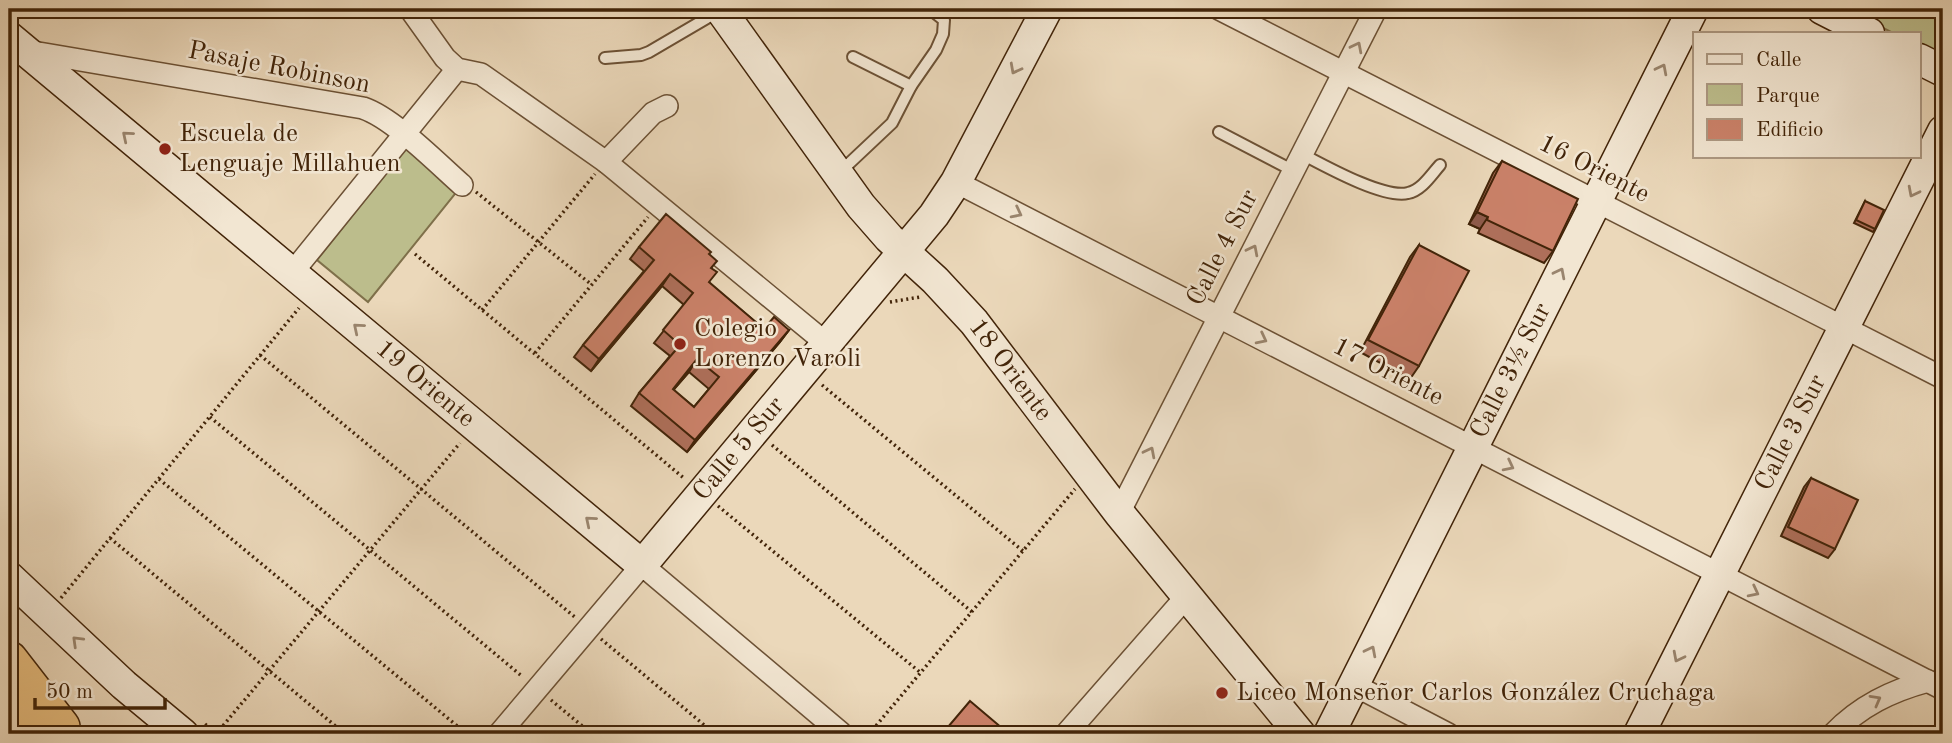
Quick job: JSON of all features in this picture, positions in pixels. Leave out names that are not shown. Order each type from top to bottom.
[{"type":"highway","points":[[9,660],[34,725]]},
{"type":"highway","points":[[9,683],[34,725]]},
{"type":"street","points":[[410,9],[445,58],[457,68],[481,74],[606,162],[827,344]]},
{"type":"street","name":"18 Oriente","points":[[721,9],[860,206],[974,322],[1119,513],[1300,734]]},
{"type":"street","name":"Calle 5 Sur","points":[[499,734],[934,215],[956,182],[1047,9]]},
{"type":"street","name":"16 Oriente","points":[[1219,9],[1943,378]]},
{"type":"street","name":"Calle 4 Sur","points":[[1119,513],[1376,9]]},
{"type":"street","name":"Calle 3½ Sur","points":[[1329,734],[1693,9]]},
{"type":"street","points":[[1822,9],[1867,32]]},
{"type":"street","name":"Pasaje Robinson","points":[[17,43],[363,108],[404,135],[462,185]]},
{"type":"street","name":"19 Oriente","points":[[17,43],[841,733]]},
{"type":"street","points":[[1920,60],[1943,71]]},
{"type":"street","points":[[303,282],[404,135],[457,68]]},
{"type":"street","points":[[606,162],[653,113],[667,106]]},
{"type":"street","name":"Calle 3 Sur","points":[[1639,734],[1943,131]]},
{"type":"street","name":"17 Oriente","points":[[956,182],[1936,685]]},
{"type":"street","points":[[9,577],[124,685],[183,734]]},
{"type":"street","points":[[1066,734],[1186,597]]},
{"type":"street","points":[[1354,685],[1448,734]]},
{"type":"street","points":[[1832,734],[1874,701],[1899,689],[1936,685]]},
{"type":"lane","points":[[605,58],[649,52],[721,9]]},
{"type":"lane","points":[[838,174],[892,123],[911,86],[936,50],[943,34],[944,20],[929,9]]},
{"type":"lane","points":[[853,57],[911,86]]},
{"type":"lane","points":[[1219,132],[1391,194],[1419,189],[1440,164]]},
{"type":"path","points":[[482,310],[606,162]]},
{"type":"path","points":[[462,185],[480,194],[592,285]]},
{"type":"path","points":[[535,353],[659,205]]},
{"type":"path","points":[[415,254],[701,495],[724,510],[921,673]]},
{"type":"path","points":[[48,613],[260,355],[303,282]]},
{"type":"path","points":[[260,355],[715,734]]},
{"type":"path","points":[[804,371],[1023,551]]},
{"type":"path","points":[[210,417],[592,734]]},
{"type":"path","points":[[216,734],[474,425]]},
{"type":"path","points":[[754,431],[972,612]]},
{"type":"path","points":[[869,734],[1088,472]]},
{"type":"path","points":[[159,479],[467,734]]},
{"type":"path","points":[[110,538],[345,734]]},
{"type":"green space","points":[[1845,9],[1943,9],[1943,59],[1920,47],[1920,32],[1891,32]]},
{"type":"green space","points":[[408,146],[459,189],[368,302],[317,260]]},
{"type":"building","points":[[1502,161],[1578,199],[1553,251],[1487,220],[1488,217],[1477,212]]},
{"type":"building","points":[[1865,201],[1884,210],[1875,229],[1856,220]]},
{"type":"building","points":[[666,214],[711,252],[709,254],[717,261],[711,268],[717,272],[709,282],[764,329],[774,317],[789,330],[695,440],[639,393],[680,345],[663,330],[693,293],[670,274],[599,359],[583,345],[654,260],[639,247]],"holes":[[[697,359],[719,377],[694,407],[673,389]]]},
{"type":"building","points":[[1419,245],[1469,271],[1419,366],[1368,340]]},
{"type":"building","points":[[1811,478],[1858,500],[1835,549],[1788,527]]},
{"type":"building","points":[[970,701],[1009,734],[942,734]]},
{"type":"place","name":"Escuela de Lenguaje Millahuen","points":[[165,149]]},
{"type":"place","name":"Colegio Lorenzo Varoli","points":[[680,344]]},
{"type":"place","name":"Liceo Monseñor Carlos González Cruchaga","points":[[1222,693]]}]
